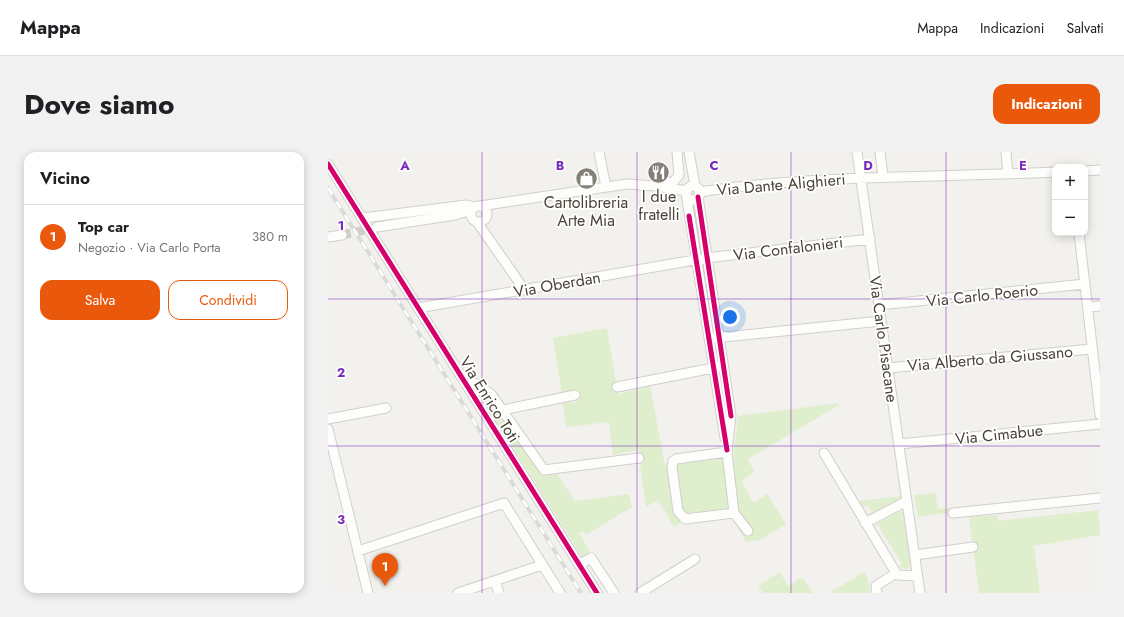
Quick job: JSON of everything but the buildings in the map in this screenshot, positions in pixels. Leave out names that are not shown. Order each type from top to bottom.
[{"type":"street","points":[[599,152],[606,187]]},
{"type":"street","points":[[655,186],[674,181],[679,175],[677,152]]},
{"type":"street","points":[[677,152],[692,192],[706,258],[731,416],[727,451]]},
{"type":"street","points":[[689,152],[696,260],[727,451],[734,513],[748,531]]},
{"type":"street","name":"Via Carlo Pisacane","points":[[857,152],[920,593]]},
{"type":"street","points":[[880,152],[883,177]]},
{"type":"street","points":[[1006,152],[1008,174]]},
{"type":"street","name":"Via Enrico Toti","points":[[328,164],[597,593]]},
{"type":"street","points":[[1088,171],[1100,170]]},
{"type":"street","name":"Via Dante Alighieri","points":[[377,227],[455,215],[496,202],[627,184],[655,186],[692,192],[762,184],[861,178],[1052,172]]},
{"type":"street","points":[[476,221],[483,222],[496,202]]},
{"type":"street","name":"Via Dante Alighieri","points":[[363,218],[466,205],[476,208]]},
{"type":"street","points":[[490,239],[486,210],[476,208],[471,217],[490,239],[519,282],[521,290]]},
{"type":"street","name":"Via Dante Alighieri","points":[[455,215],[476,221]]},
{"type":"street","points":[[328,237],[342,235]]},
{"type":"street","points":[[1080,236],[1100,415]]},
{"type":"street","name":"Via Confalonieri","points":[[696,260],[870,239]]},
{"type":"street","name":"Via Oberdan","points":[[418,308],[696,260]]},
{"type":"street","name":"Via Carlo Poerio","points":[[879,305],[1085,284]]},
{"type":"street","points":[[1088,307],[1100,306]]},
{"type":"street","points":[[708,339],[881,321]]},
{"type":"street","name":"Via Alberto da Giussano","points":[[888,368],[1092,349]]},
{"type":"street","points":[[618,387],[723,366]]},
{"type":"street","points":[[458,372],[491,394],[544,470],[639,458]]},
{"type":"street","points":[[503,410],[575,395]]},
{"type":"street","points":[[328,419],[386,408]]},
{"type":"street","name":"Via Cimabue","points":[[899,444],[1100,424]]},
{"type":"street","points":[[328,429],[368,593]]},
{"type":"street","points":[[727,451],[676,459],[673,461],[672,467],[678,511],[685,519],[734,513]]},
{"type":"street","points":[[824,453],[865,523],[898,575],[918,576]]},
{"type":"street","points":[[953,513],[1100,498]]},
{"type":"street","points":[[865,523],[907,501]]},
{"type":"street","points":[[358,551],[504,502],[560,593]]},
{"type":"street","points":[[915,555],[973,547]]},
{"type":"street","points":[[579,565],[591,558],[614,593]]},
{"type":"street","points":[[640,593],[695,559]]},
{"type":"street","points":[[458,593],[542,565]]},
{"type":"street","points":[[877,593],[876,586],[896,572]]},
{"type":"street","points":[[495,581],[499,593]]},
{"type":"green space","points":[[607,328],[618,394],[650,386],[665,465],[722,457],[733,460],[738,416],[839,403],[839,405],[748,459],[754,472],[741,481],[754,503],[767,494],[786,524],[760,540],[746,542],[731,516],[680,523],[674,527],[658,500],[646,507],[638,450],[613,455],[609,422],[566,427],[563,403],[577,402],[575,391],[562,394],[553,338]]},
{"type":"green space","points":[[480,395],[497,410],[544,476],[557,474],[575,501],[629,494],[632,507],[586,535],[583,531],[579,533],[590,552],[582,557]]},
{"type":"green space","points":[[935,493],[938,509],[952,508],[953,512],[918,517],[914,495]]},
{"type":"green space","points":[[902,496],[901,500],[869,516],[867,515],[872,512],[868,505],[863,507],[858,501]]},
{"type":"green space","points":[[1098,510],[1100,535],[1034,546],[1040,593],[979,593],[969,517],[998,515],[998,521]]},
{"type":"green space","points":[[901,511],[903,512],[911,565],[906,569],[898,567],[902,564],[878,525],[873,526]]},
{"type":"green space","points":[[780,572],[788,586],[802,577],[813,593],[763,593],[758,586]]},
{"type":"green space","points":[[864,572],[869,582],[870,593],[829,593]]},
{"type":"tunnel","points":[[342,235],[375,228]]},
{"type":"railway","points":[[328,188],[581,593]]},
{"type":"cycle path","points":[[328,164],[597,593]]},
{"type":"cycle path","points":[[698,197],[731,416]]},
{"type":"cycle path","points":[[689,216],[727,450]]},
{"type":"place","name":"I due fratelli","points":[[659,173]]},
{"type":"place","name":"Cartolibreria Arte Mia","points":[[586,179]]},
{"type":"place","name":"Top car","points":[[385,586]]}]
